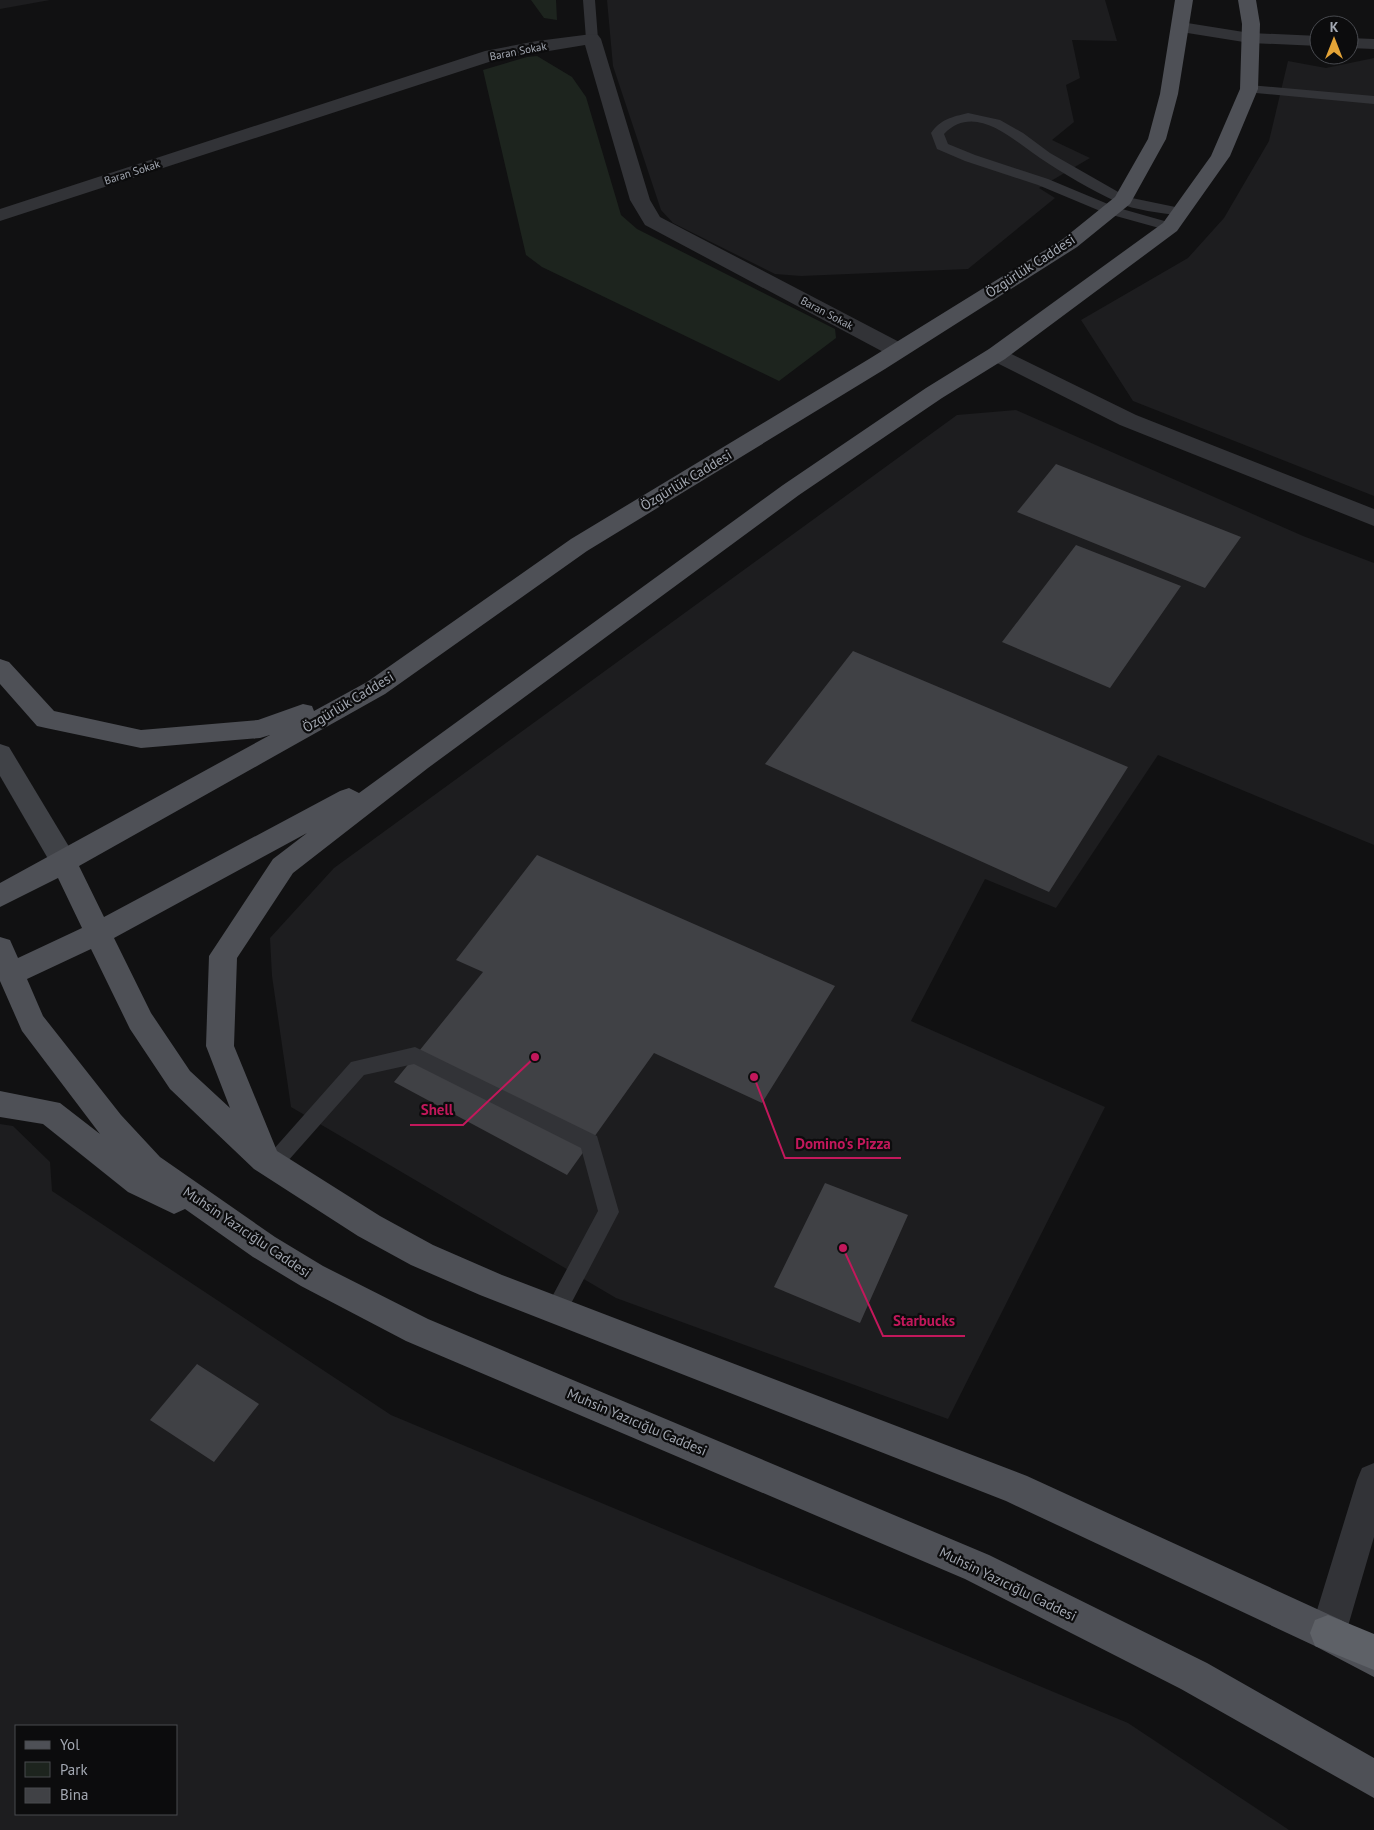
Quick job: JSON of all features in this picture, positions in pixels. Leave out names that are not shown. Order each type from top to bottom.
[{"type":"highway","points":[[1328,1632],[1374,1652]]},
{"type":"main road","name":"Özgürlük Caddesi","points":[[0,896],[376,688],[580,545],[877,364],[1070,243],[1116,205],[1157,139],[1170,94],[1184,0]]},
{"type":"main road","points":[[268,1163],[220,1046],[223,956],[283,866],[419,761],[791,490],[934,393],[997,354],[1175,220],[1220,156],[1249,89],[1250,38],[1247,0]]},
{"type":"main road","points":[[0,668],[46,719],[141,739],[260,729],[376,688]]},
{"type":"main road","points":[[0,754],[64,862],[140,1021],[180,1080],[268,1163],[369,1226],[422,1255],[556,1310],[1015,1488],[1328,1632],[1374,1659]]},
{"type":"main road","points":[[4,968],[98,933],[419,761]]},
{"type":"main road","name":"Muhsin Yazıcığlu Caddesi","points":[[4,968],[32,1023],[110,1124],[149,1166],[264,1247],[312,1276],[417,1330],[977,1567],[1194,1676],[1374,1779]]},
{"type":"main road","points":[[0,1104],[50,1112],[139,1182],[264,1247]]},
{"type":"street","points":[[1181,27],[1250,38],[1309,41]]},
{"type":"street","name":"Baran Sokak","points":[[0,215],[491,56],[537,46],[592,39],[640,200],[652,221],[679,237],[897,350]]},
{"type":"street","points":[[1359,43],[1374,44]]},
{"type":"street","points":[[997,354],[1128,420],[1374,518]]},
{"type":"street","points":[[1328,1632],[1374,1480]]},
{"type":"lane","points":[[589,0],[592,39]]},
{"type":"lane","points":[[1249,89],[1374,100]]},
{"type":"lane","points":[[1175,220],[1116,205],[970,158],[942,146],[937,133],[948,122],[968,118],[995,123],[1018,136],[1116,205],[1175,220]]},
{"type":"lane","points":[[268,1163],[358,1068],[415,1055],[590,1142],[609,1212],[556,1310]]},
{"type":"shaded area","points":[[0,0],[50,0],[0,9]]},
{"type":"shaded area","points":[[607,0],[1105,0],[1117,41],[1072,40],[1080,78],[1066,85],[1074,122],[1052,140],[1090,158],[1039,188],[1055,198],[968,269],[801,276],[775,274],[673,223],[661,210],[613,66]]},
{"type":"shaded area","points":[[1374,58],[1374,496],[1133,401],[1081,320],[1188,258],[1224,218],[1269,141],[1288,61],[1326,68],[1340,65],[1359,65],[1359,61]]},
{"type":"shaded area","points":[[1016,410],[1303,536],[1374,563],[1374,845],[1158,755],[1056,908],[985,879],[911,1021],[1105,1107],[948,1419],[616,1298],[291,1107],[272,976],[270,938],[334,868],[957,415]]},
{"type":"shaded area","points":[[0,1124],[13,1126],[50,1162],[52,1191],[391,1415],[1128,1723],[1289,1830],[0,1830]]},
{"type":"green space","points":[[531,0],[556,0],[557,20],[544,18]]},
{"type":"green space","points":[[537,56],[572,77],[586,97],[621,215],[637,229],[835,329],[836,338],[779,381],[542,267],[526,255],[483,70],[527,57]]},
{"type":"building","points":[[1056,464],[1241,537],[1205,588],[1017,512]]},
{"type":"building","points":[[1076,545],[1181,586],[1110,688],[1002,642]]},
{"type":"building","points":[[853,651],[1128,767],[1049,892],[765,764]]},
{"type":"building","points":[[537,855],[835,986],[762,1103],[654,1053],[567,1175],[394,1082],[483,972],[456,960]]},
{"type":"building","points":[[825,1183],[908,1215],[860,1323],[774,1287]]},
{"type":"building","points":[[197,1364],[259,1404],[214,1462],[150,1420]]},
{"type":"place","name":"Shell","points":[[535,1057]]},
{"type":"place","name":"Domino's Pizza","points":[[754,1077]]},
{"type":"place","name":"Starbucks","points":[[843,1248]]}]
